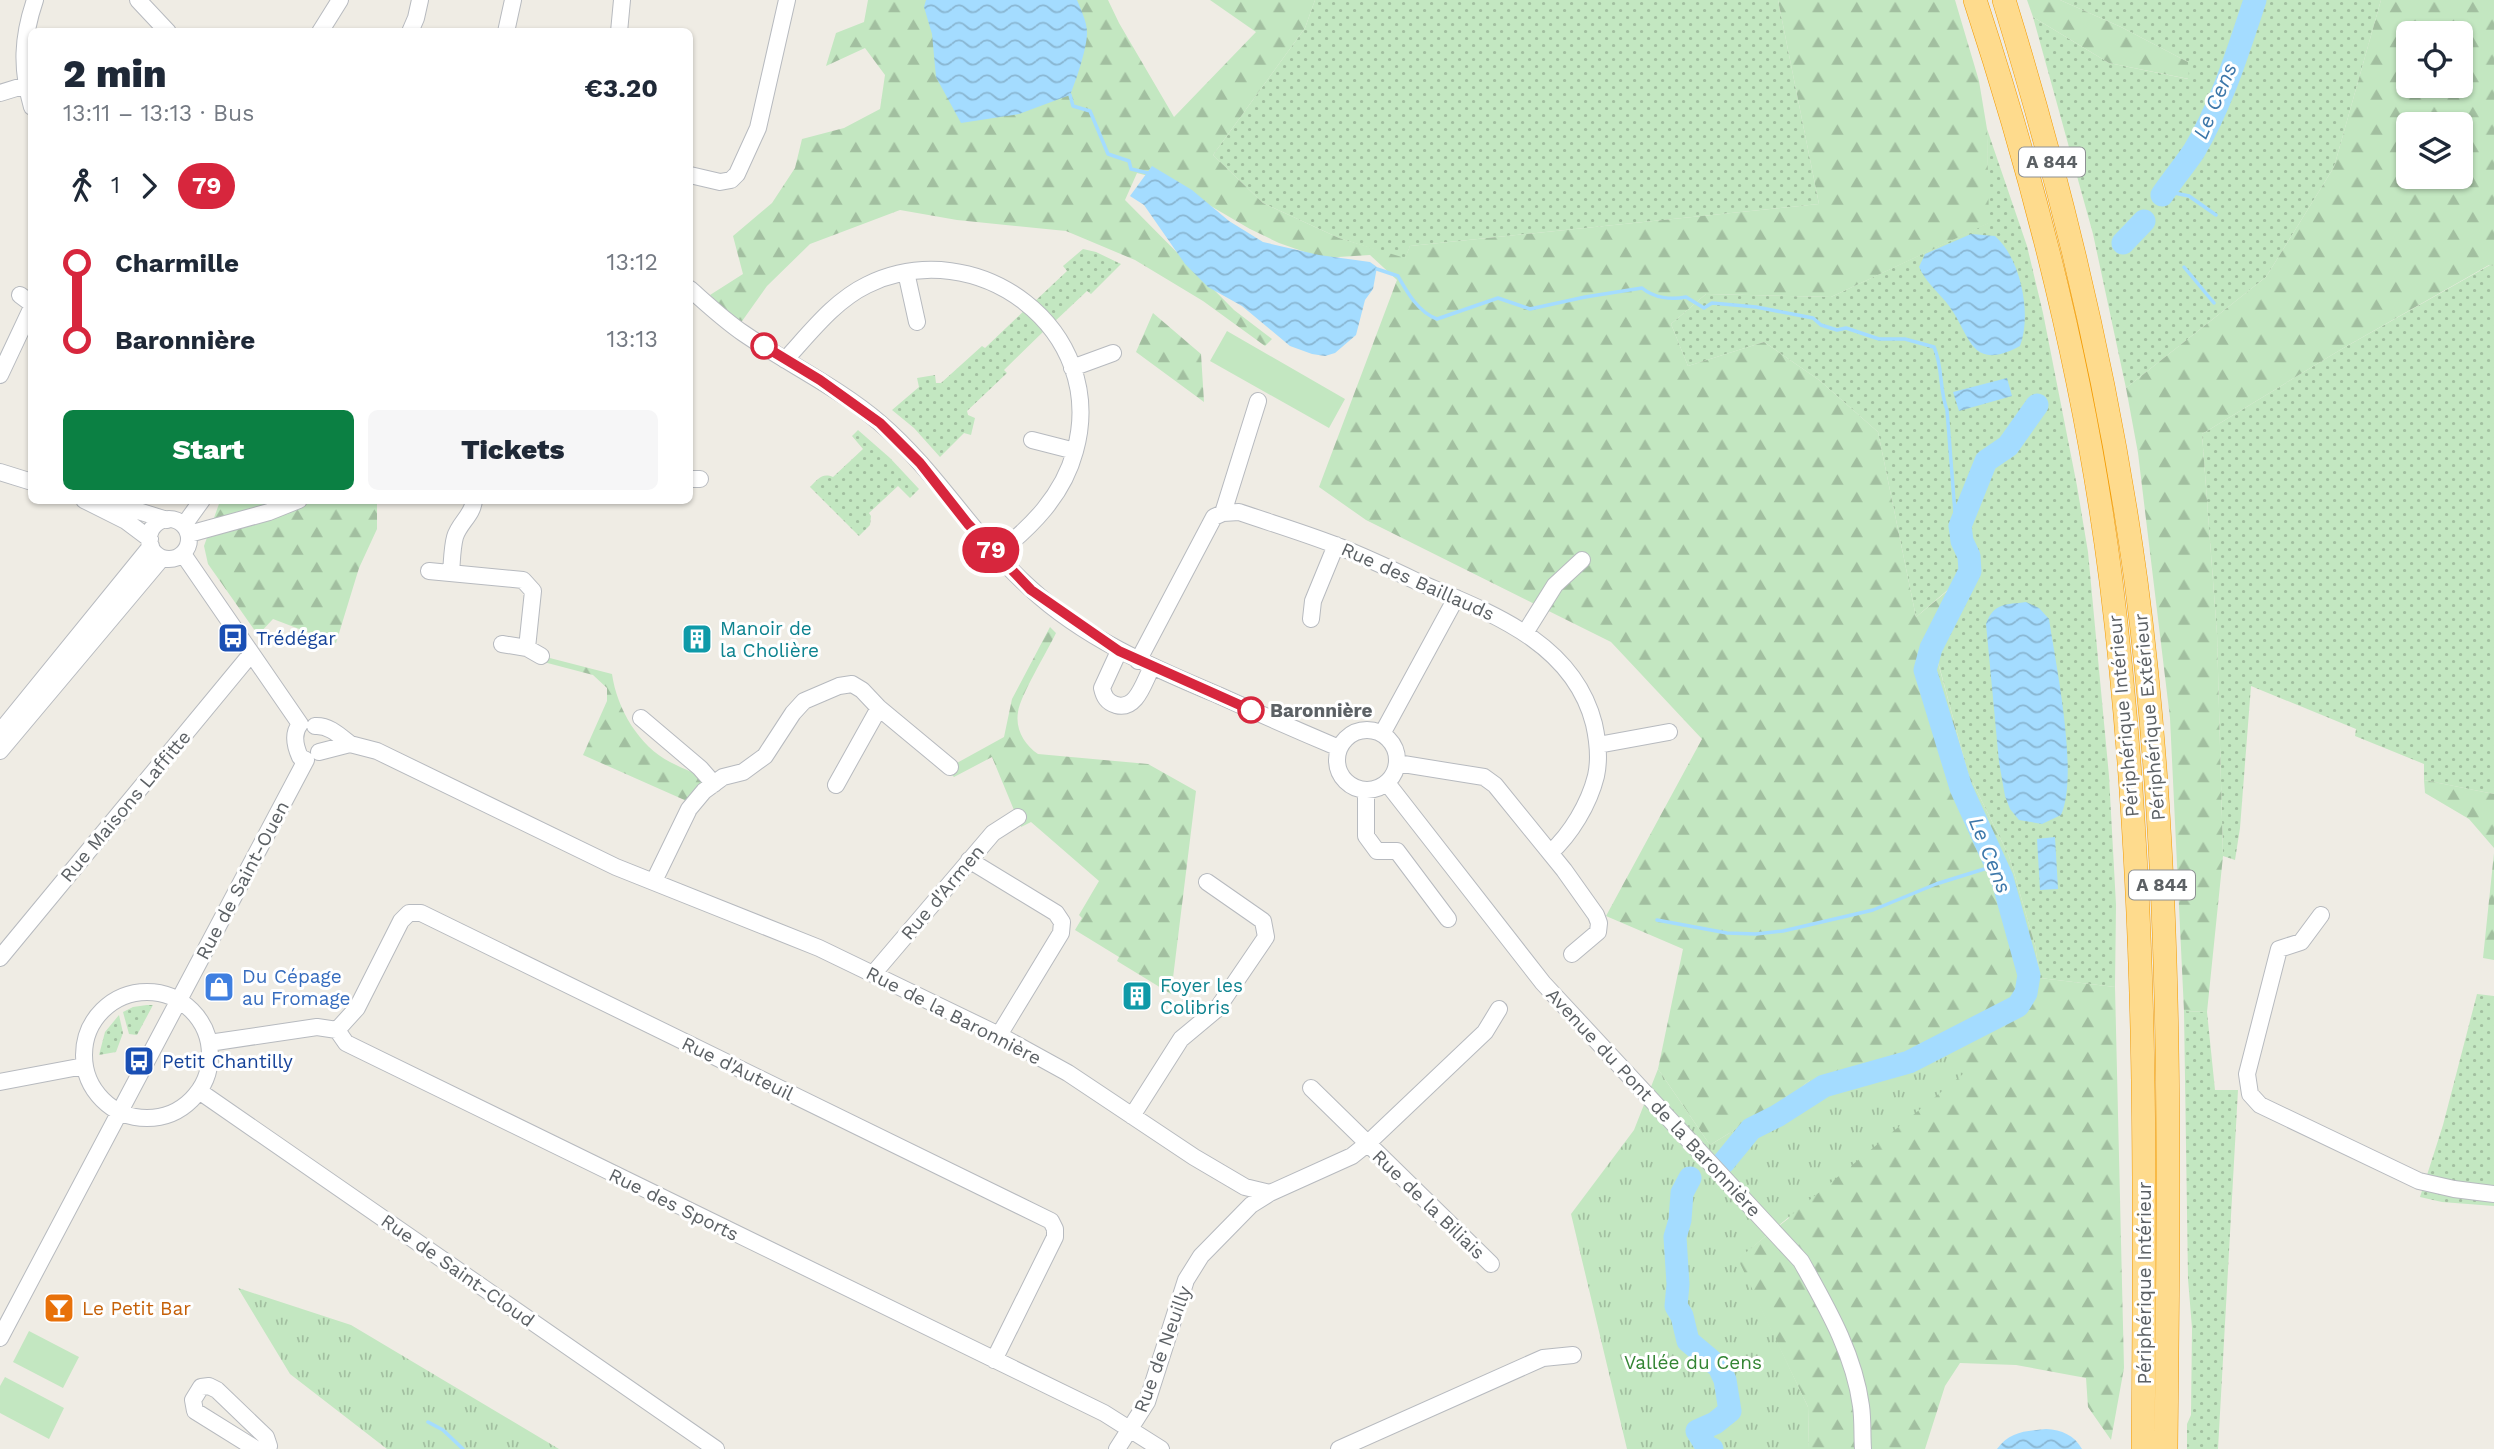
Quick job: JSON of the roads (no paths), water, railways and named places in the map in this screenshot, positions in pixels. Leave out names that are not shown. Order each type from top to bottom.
[{"type":"highway","name":"Périphérique Intérieur","points":[[1975,0],[2020,145],[2053,269],[2089,443],[2110,579],[2126,739],[2141,988],[2145,1187],[2143,1449]]},
{"type":"highway","name":"Périphérique Extérieur","points":[[2004,0],[2047,143],[2092,325],[2124,503],[2144,655],[2160,833],[2166,1003],[2169,1203],[2166,1449]]},
{"type":"street","points":[[28,92],[26,26],[35,0]]},
{"type":"street","points":[[322,28],[340,0]]},
{"type":"street","points":[[412,28],[420,0]]},
{"type":"street","points":[[507,28],[513,0]]},
{"type":"street","points":[[619,28],[622,0]]},
{"type":"street","points":[[693,176],[720,183],[731,180],[737,174],[758,128],[787,0]]},
{"type":"street","points":[[146,28],[153,12]]},
{"type":"street","points":[[0,93],[26,85]]},
{"type":"street","points":[[785,359],[842,301],[881,278],[906,272],[931,270],[963,273],[993,282],[1027,303],[1052,328],[1072,368],[1080,409],[1080,424],[1067,474],[1048,505],[996,555]]},
{"type":"street","points":[[906,272],[917,322]]},
{"type":"street","points":[[693,291],[742,332],[820,380],[880,423],[920,463],[968,524],[1031,590],[1119,651],[1339,748]]},
{"type":"street","points":[[0,375],[28,302]]},
{"type":"street","points":[[1072,368],[1113,352]]},
{"type":"street","points":[[1119,651],[1102,688],[1107,699],[1120,706],[1135,700],[1145,664],[1214,517],[1223,513],[1258,401]]},
{"type":"street","points":[[1032,440],[1075,451]]},
{"type":"street","points":[[0,472],[28,481]]},
{"type":"street","points":[[103,504],[133,510],[154,548],[172,559],[183,554],[189,545],[186,530],[176,520],[167,520],[115,504]]},
{"type":"street","points":[[186,530],[200,504]]},
{"type":"street","points":[[186,530],[284,504]]},
{"type":"street","points":[[452,573],[454,538],[474,504]]},
{"type":"street","name":"Rue des Baillauds","points":[[1223,513],[1239,512],[1336,545],[1502,618],[1545,648],[1575,682],[1589,707],[1599,762],[1586,802],[1562,842],[1550,853]]},
{"type":"street","points":[[0,751],[154,548],[154,527],[167,520]]},
{"type":"street","points":[[1311,619],[1313,601],[1336,545]]},
{"type":"street","points":[[0,732],[154,548]]},
{"type":"street","points":[[183,554],[251,654],[320,743],[312,756]]},
{"type":"street","points":[[1524,633],[1555,585],[1582,560]]},
{"type":"street","points":[[429,571],[523,580],[533,591],[534,652],[502,644]]},
{"type":"street","points":[[1382,734],[1456,598]]},
{"type":"street","name":"Rue Maisons Laffitte","points":[[0,958],[251,654]]},
{"type":"street","points":[[654,881],[689,809],[713,784],[743,772],[765,756],[804,701],[839,686],[852,684],[862,690],[879,708],[950,767]]},
{"type":"street","points":[[836,785],[879,708]]},
{"type":"street","points":[[641,718],[700,768],[713,784]]},
{"type":"street","points":[[308,725],[296,729],[300,757],[350,744]]},
{"type":"street","name":"Rue de la Baronnière","points":[[308,725],[321,725],[350,744],[377,751],[616,867],[819,947],[999,1035],[1068,1073],[1194,1157],[1245,1187],[1270,1193]]},
{"type":"street","points":[[1370,730],[1382,734],[1393,745],[1397,763],[1394,772],[1387,783],[1377,788],[1366,790],[1351,785],[1343,778],[1338,764],[1339,748],[1346,738],[1357,732],[1370,730]]},
{"type":"street","points":[[1598,745],[1669,732]]},
{"type":"street","name":"Rue de Saint-Ouen","points":[[0,1338],[178,1000],[312,756]]},
{"type":"street","points":[[1397,763],[1484,777],[1495,785],[1596,915],[1598,932],[1572,954]]},
{"type":"street","name":"Avenue du Pont de la Baronnière","points":[[1387,783],[1544,984],[1801,1261],[1843,1342],[1854,1374],[1861,1407],[1863,1449]]},
{"type":"street","points":[[1366,790],[1366,836],[1377,851],[1397,851],[1448,919]]},
{"type":"street","name":"Rue d'Armen","points":[[873,974],[993,833],[1018,817]]},
{"type":"street","points":[[969,860],[1056,913],[1062,922],[1061,933],[999,1035]]},
{"type":"street","points":[[1132,1115],[1181,1039],[1217,1009],[1266,937],[1263,921],[1207,882]]},
{"type":"street","name":"Rue d'Auteuil","points":[[337,1030],[357,1008],[401,921],[409,913],[421,913],[1051,1221],[1055,1237],[995,1360]]},
{"type":"street","points":[[2321,915],[2301,942],[2279,949],[2247,1074],[2250,1094],[2260,1105],[2420,1181],[2494,1194]]},
{"type":"street","points":[[156,992],[178,1000],[195,1014],[204,1027],[209,1043],[209,1065],[199,1091],[184,1106],[166,1116],[141,1118],[118,1112],[101,1099],[89,1082],[84,1066],[85,1041],[95,1018],[109,1004],[128,994],[156,992]]},
{"type":"street","points":[[1270,1193],[1352,1156],[1367,1144],[1485,1032],[1499,1009]]},
{"type":"street","points":[[209,1043],[317,1027],[337,1030]]},
{"type":"street","name":"Rue des Sports","points":[[337,1030],[346,1043],[1104,1413],[1161,1449]]},
{"type":"street","points":[[0,1082],[84,1066]]},
{"type":"street","name":"Rue de la Biliais","points":[[1311,1088],[1491,1264]]},
{"type":"street","name":"Rue de Saint-Cloud","points":[[199,1091],[716,1449]]},
{"type":"street","name":"Rue de Neuilly","points":[[1117,1449],[1147,1402],[1186,1280],[1201,1256],[1251,1205],[1270,1193]]},
{"type":"street","points":[[1339,1449],[1543,1358],[1573,1355]]},
{"type":"street","points":[[256,1449],[195,1411],[192,1400],[201,1387],[209,1386],[217,1391],[266,1437],[269,1446],[267,1449]]},
{"type":"water","points":[[926,0],[1077,0],[1085,20],[1087,39],[1070,95],[1019,114],[961,123],[936,77],[932,34],[924,7]]},
{"type":"water","points":[[1152,166],[1192,190],[1229,221],[1263,242],[1319,255],[1370,262],[1377,267],[1373,289],[1365,300],[1356,335],[1335,353],[1325,356],[1312,354],[1290,346],[1242,306],[1208,287],[1185,264],[1144,205],[1130,196]]},
{"type":"water","points":[[1971,234],[1995,236],[2012,258],[2018,272],[2024,303],[2023,333],[2020,346],[2003,353],[1990,355],[1973,346],[1946,302],[1919,267],[1925,254]]},
{"type":"water","points":[[2007,378],[2012,396],[1959,411],[1953,392]]},
{"type":"water","points":[[2026,602],[2039,608],[2049,619],[2067,748],[2066,797],[2061,815],[2042,824],[2019,820],[2010,809],[2005,796],[1999,762],[1986,624],[1997,608]]},
{"type":"water","points":[[2055,837],[2058,889],[2040,890],[2037,839]]},
{"type":"water","points":[[2046,1429],[2067,1434],[2082,1449],[1997,1449],[2013,1435]]},
{"type":"waterway","name":"Le Cens","points":[[2162,195],[2194,151],[2213,115],[2255,0]]},
{"type":"waterway","points":[[1070,95],[1073,106],[1090,111],[1108,154],[1129,161],[1131,169],[1148,173]]},
{"type":"waterway","points":[[2165,191],[2189,196],[2216,215]]},
{"type":"waterway","name":"Le Cens","points":[[2123,243],[2144,221]]},
{"type":"waterway","points":[[2184,267],[2214,303]]},
{"type":"waterway","points":[[1377,269],[1398,276],[1419,307],[1437,319],[1498,298],[1530,309],[1642,288],[1663,297],[1686,297],[1704,308],[1712,303],[1756,307],[1813,318],[1821,325],[1837,330],[1846,328],[1879,339],[1905,339],[1934,347],[1947,410],[1955,513],[1960,526]]},
{"type":"waterway","name":"Le Cens","points":[[1724,1162],[1751,1129],[1824,1086],[1909,1062],[2018,1006],[2026,993],[2029,975],[2002,878],[1961,788],[1925,670],[1931,648],[1970,571],[1969,556],[1962,541],[1960,526],[1986,461],[2008,446],[2037,405]]},
{"type":"waterway","points":[[1657,920],[1727,933],[1783,931],[1873,910],[1936,884],[1997,865]]},
{"type":"waterway","name":"Le Cens","points":[[1690,1178],[1682,1193],[1680,1220],[1675,1237],[1678,1284],[1676,1306],[1682,1316],[1688,1341],[1719,1367],[1725,1380],[1730,1411],[1715,1423],[1697,1431],[1707,1447],[1712,1449]]},
{"type":"waterway","points":[[428,1422],[443,1430],[463,1449]]},
{"type":"place","name":"Trédégar","points":[[233,638]]},
{"type":"place","name":"Manoir de la Cholière","points":[[697,639]]},
{"type":"place","name":"Baronnière","points":[[1251,710]]},
{"type":"place","name":"Du Cépage au Fromage","points":[[219,987]]},
{"type":"place","name":"Foyer les Colibris","points":[[1137,996]]},
{"type":"place","name":"Petit Chantilly","points":[[139,1061]]},
{"type":"place","name":"Le Petit Bar","points":[[59,1308]]},
{"type":"park label","name":"Vallée du Cens","points":[[1693,1362]]}]
